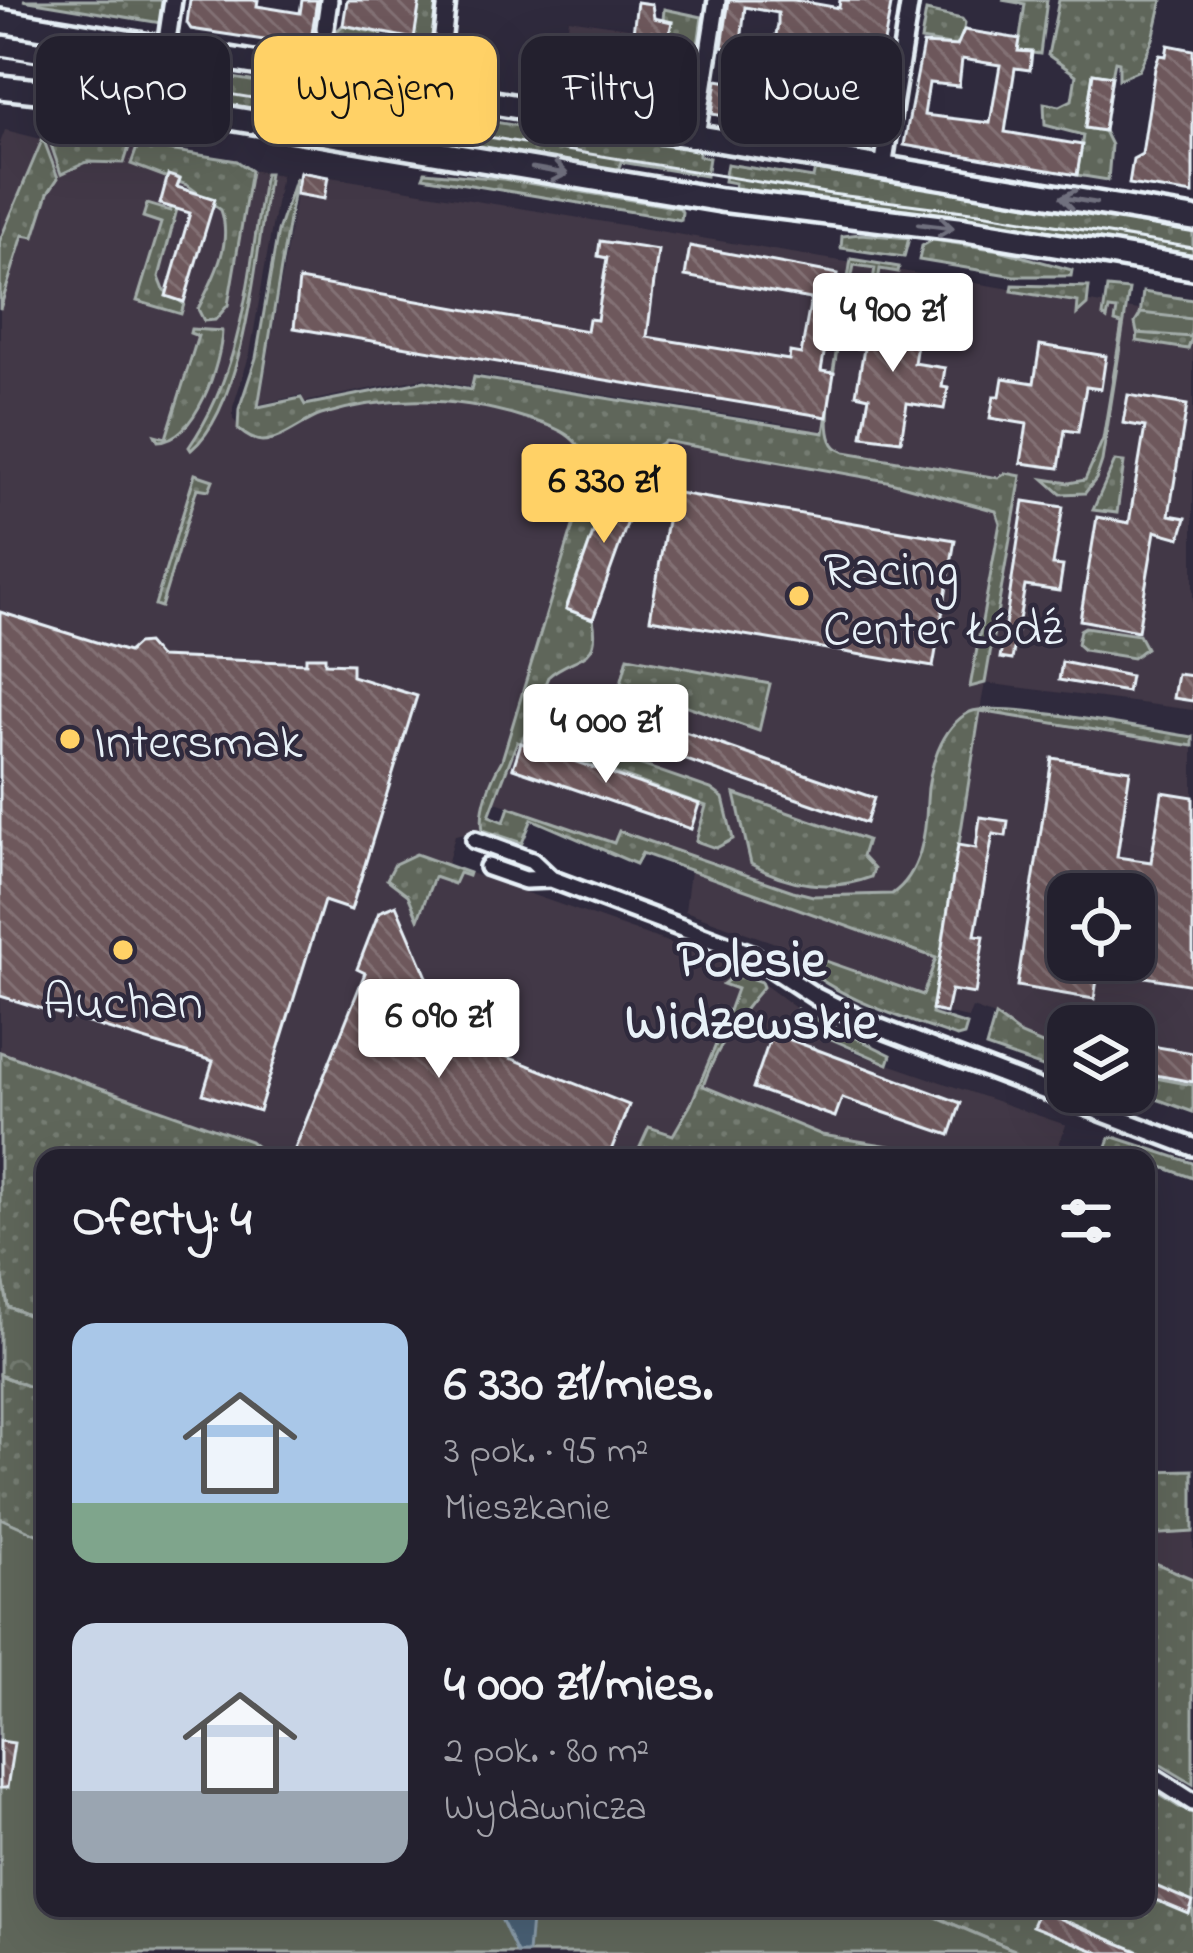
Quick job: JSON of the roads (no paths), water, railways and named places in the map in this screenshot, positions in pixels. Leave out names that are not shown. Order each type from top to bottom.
[{"type":"main road","points":[[0,21],[96,36]]},
{"type":"main road","points":[[230,58],[521,107]]},
{"type":"main road","points":[[0,87],[122,100],[775,209],[965,230],[1193,268]]},
{"type":"main road","points":[[697,136],[1193,219]]},
{"type":"street","points":[[168,36],[173,0]]},
{"type":"street","points":[[325,28],[329,0]]},
{"type":"street","points":[[443,36],[447,0]]},
{"type":"street","points":[[697,130],[717,0]]},
{"type":"street","points":[[883,167],[910,0]]},
{"type":"street","points":[[475,841],[532,861],[551,879]]},
{"type":"street","points":[[488,867],[525,880],[551,879],[751,954],[816,998],[870,1024],[1193,1147]]},
{"type":"street","points":[[1155,1778],[1193,1802]]},
{"type":"water","points":[[500,1917],[531,1917],[528,1953],[517,1953]]},
{"type":"tram line","points":[[0,56],[831,194],[1193,248]]},
{"type":"place","name":"Racing Center Łódź","points":[[799,596]]},
{"type":"place","name":"Intersmak","points":[[70,739]]},
{"type":"place","name":"Auchan","points":[[123,950]]},
{"type":"district","name":"Polesie Widzewskie","points":[[751,988]]}]
